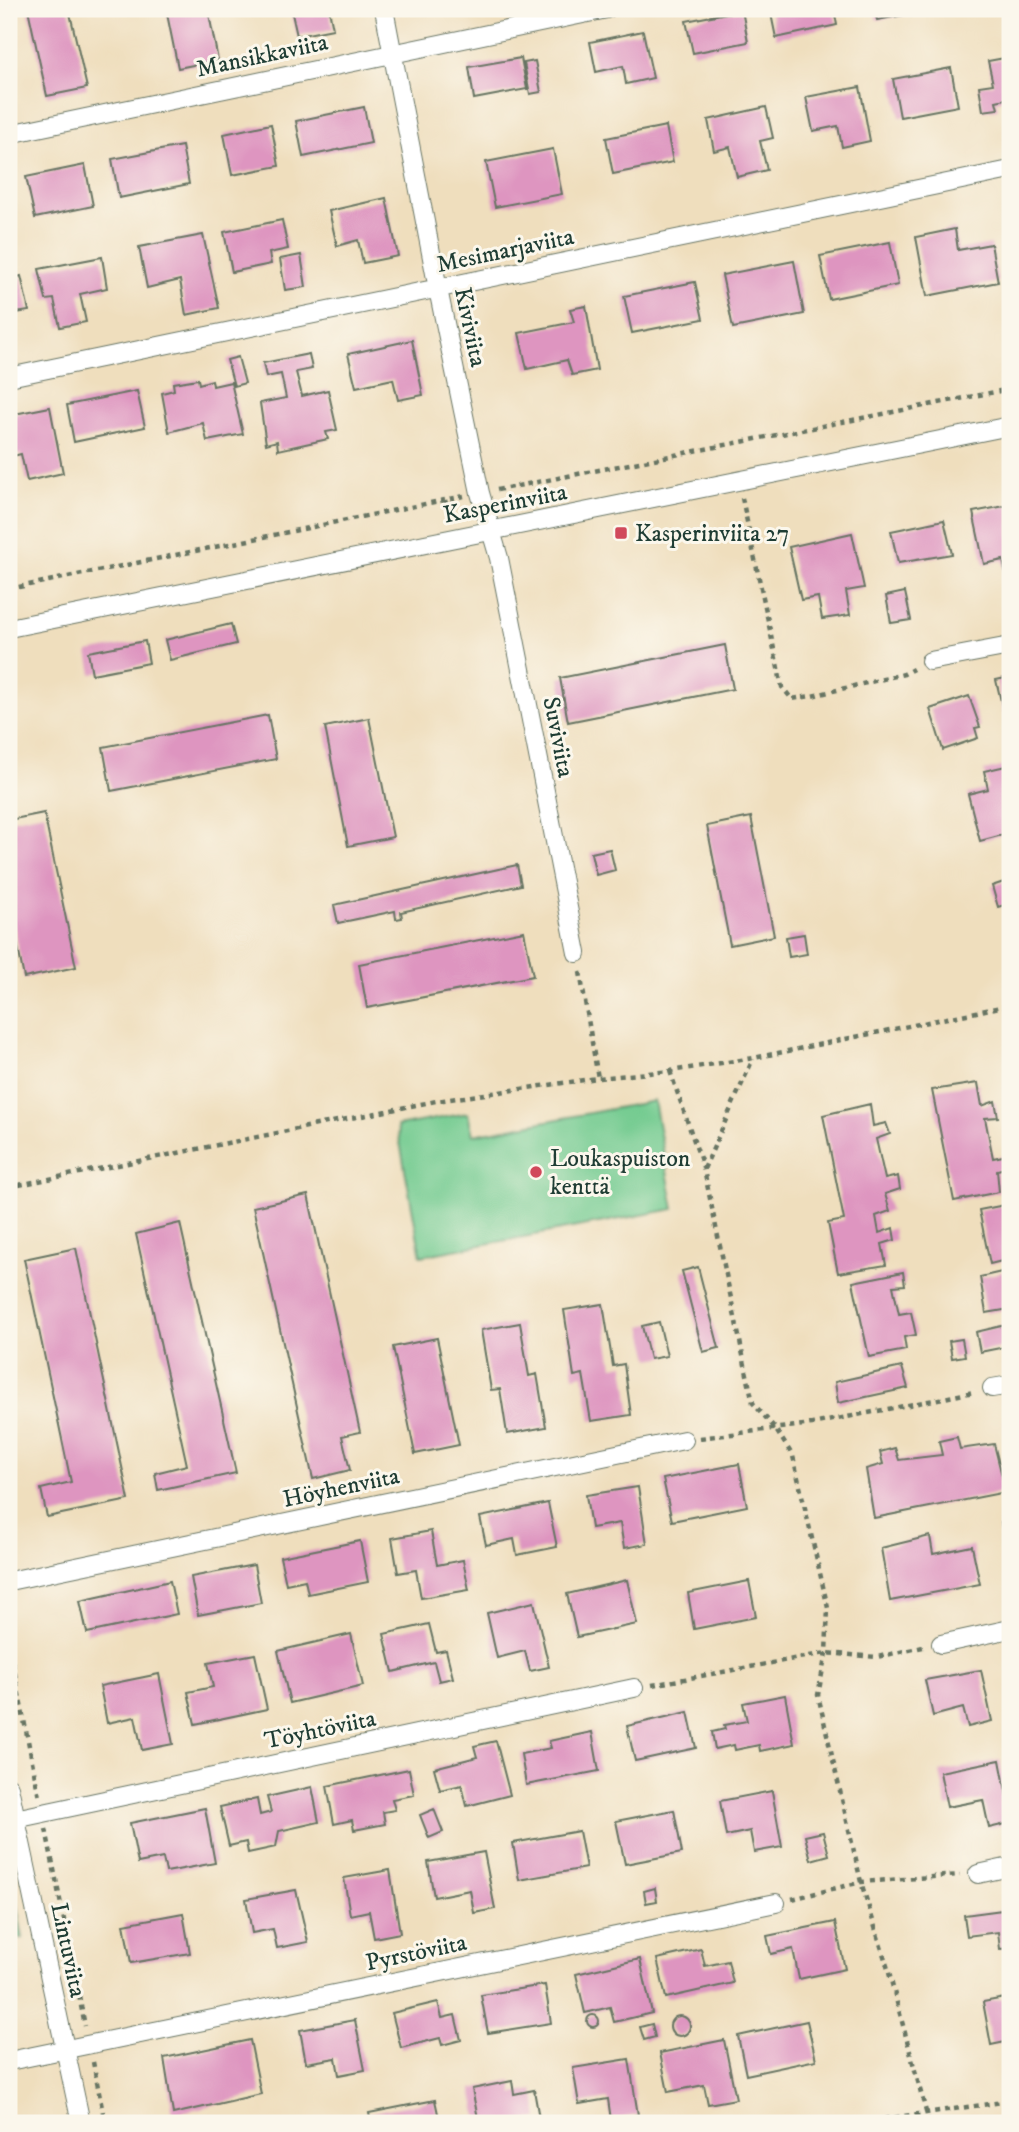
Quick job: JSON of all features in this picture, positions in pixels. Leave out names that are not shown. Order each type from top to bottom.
[{"type":"street","name":"Kiviviita","points":[[384,9],[438,289],[491,531]]},
{"type":"street","name":"Mansikkaviita","points":[[9,134],[607,9]]},
{"type":"street","name":"Mesimarjaviita","points":[[9,377],[1010,170]]},
{"type":"street","name":"Kasperinviita","points":[[9,628],[1010,426]]},
{"type":"street","name":"Suviviita","points":[[491,531],[499,558],[577,953]]},
{"type":"street","points":[[930,661],[1010,646]]},
{"type":"street","name":"Höyhenviita","points":[[9,1581],[684,1440]]},
{"type":"street","points":[[941,1644],[1010,1629]]},
{"type":"street","name":"Töyhtöviita","points":[[15,1819],[634,1688]]},
{"type":"street","name":"Lintuviita","points":[[9,1787],[81,2123]]},
{"type":"street","points":[[978,1874],[1010,1867]]},
{"type":"street","name":"Pyrstöviita","points":[[9,2061],[776,1903]]},
{"type":"path","points":[[9,589],[1010,388]]},
{"type":"path","points":[[742,497],[782,687],[792,699],[904,674],[930,661]]},
{"type":"path","points":[[577,953],[598,1078]]},
{"type":"path","points":[[9,1187],[436,1101],[754,1058],[1010,1005]]},
{"type":"path","points":[[704,1170],[754,1058]]},
{"type":"path","points":[[670,1071],[704,1170],[753,1403],[774,1427],[793,1456],[828,1608],[826,1653],[818,1695],[861,1882],[929,2123]]},
{"type":"path","points":[[684,1440],[812,1424],[1001,1387]]},
{"type":"path","points":[[9,1643],[105,2123]]},
{"type":"path","points":[[634,1688],[826,1653],[877,1657],[941,1644]]},
{"type":"path","points":[[776,1903],[861,1882],[978,1874]]},
{"type":"path","points":[[855,2123],[1010,2101]]},
{"type":"green space","name":"Loukaspuiston kenttä","points":[[654,1101],[674,1209],[421,1256],[397,1126],[468,1113],[473,1135]]},
{"type":"green space","points":[[9,1868],[23,1938],[9,1941]]},
{"type":"building","points":[[28,9],[69,9],[87,88],[47,96]]},
{"type":"building","points":[[166,9],[208,9],[218,60],[178,68]]},
{"type":"building","points":[[291,9],[329,9],[333,29],[297,36]]},
{"type":"building","points":[[770,9],[834,9],[837,25],[776,38]]},
{"type":"building","points":[[874,9],[931,9],[931,10],[877,20]]},
{"type":"building","points":[[742,10],[748,42],[693,53],[686,21]]},
{"type":"building","points":[[643,31],[653,78],[626,84],[623,66],[596,72],[590,42]]},
{"type":"building","points":[[1010,57],[1010,98],[996,101],[998,109],[983,111],[979,86],[993,84],[988,61]]},
{"type":"building","points":[[521,58],[527,89],[474,99],[469,67]]},
{"type":"building","points":[[535,61],[541,92],[530,94],[524,63]]},
{"type":"building","points":[[951,68],[958,106],[900,117],[893,79]]},
{"type":"building","points":[[860,87],[870,141],[842,147],[838,126],[813,131],[806,97]]},
{"type":"building","points":[[364,107],[371,143],[303,157],[296,121]]},
{"type":"building","points":[[766,107],[773,138],[760,141],[767,170],[737,177],[730,147],[714,151],[708,120]]},
{"type":"building","points":[[271,124],[279,166],[232,175],[224,134]]},
{"type":"building","points":[[666,126],[673,162],[613,174],[606,138]]},
{"type":"building","points":[[182,146],[189,184],[119,198],[112,159]]},
{"type":"building","points":[[553,149],[562,194],[495,207],[486,162]]},
{"type":"building","points":[[85,165],[93,206],[35,218],[26,177]]},
{"type":"building","points":[[386,198],[398,256],[363,263],[358,240],[337,246],[329,211]]},
{"type":"building","points":[[282,220],[288,249],[269,253],[271,264],[232,272],[224,232]]},
{"type":"building","points":[[955,229],[958,250],[991,244],[998,282],[927,296],[916,237]]},
{"type":"building","points":[[203,235],[219,308],[186,315],[180,280],[147,288],[139,247]]},
{"type":"building","points":[[890,242],[898,285],[829,299],[820,256]]},
{"type":"building","points":[[301,255],[306,287],[285,290],[280,259]]},
{"type":"building","points":[[102,257],[107,288],[80,294],[86,322],[60,327],[54,299],[46,300],[39,269]]},
{"type":"building","points":[[794,261],[804,314],[733,328],[722,275]]},
{"type":"building","points":[[21,276],[29,311],[9,314],[9,279]]},
{"type":"building","points":[[695,282],[703,319],[632,333],[624,296]]},
{"type":"building","points":[[586,306],[597,370],[572,375],[567,360],[527,369],[519,333],[574,322],[570,309]]},
{"type":"building","points":[[412,340],[423,395],[398,400],[393,379],[356,387],[348,354]]},
{"type":"building","points":[[309,354],[312,369],[296,372],[302,396],[328,390],[337,430],[326,432],[328,439],[278,450],[277,441],[266,444],[260,403],[286,398],[281,374],[266,377],[263,363]]},
{"type":"building","points":[[238,357],[245,383],[234,386],[227,360]]},
{"type":"building","points":[[198,379],[199,384],[212,380],[213,386],[231,382],[243,434],[207,441],[203,423],[169,432],[162,393],[174,390],[173,383]]},
{"type":"building","points":[[137,391],[145,427],[74,442],[67,405]]},
{"type":"building","points":[[50,407],[63,473],[27,481],[21,454],[9,457],[9,415]]},
{"type":"building","points":[[1010,505],[1008,584],[1003,560],[984,564],[973,512]]},
{"type":"building","points":[[944,520],[952,554],[898,563],[891,531]]},
{"type":"building","points":[[852,533],[864,588],[846,591],[850,615],[822,619],[818,597],[801,600],[789,547]]},
{"type":"building","points":[[905,592],[911,620],[891,623],[886,596]]},
{"type":"building","points":[[231,624],[236,644],[170,660],[165,640]]},
{"type":"building","points":[[145,641],[149,663],[92,674],[88,652]]},
{"type":"building","points":[[725,645],[733,689],[568,722],[560,678]]},
{"type":"building","points":[[1010,677],[1010,713],[1004,714],[996,680]]},
{"type":"building","points":[[969,696],[980,727],[975,728],[978,738],[943,750],[930,709]]},
{"type":"building","points":[[268,715],[276,759],[111,791],[103,747]]},
{"type":"building","points":[[369,718],[393,837],[348,846],[325,727]]},
{"type":"building","points":[[1010,765],[1010,833],[980,841],[968,794],[988,789],[984,771]]},
{"type":"building","points":[[44,813],[76,967],[24,978],[9,902],[9,820]]},
{"type":"building","points":[[751,817],[774,936],[730,945],[707,826]]},
{"type":"building","points":[[610,849],[615,870],[596,875],[591,853]]},
{"type":"building","points":[[517,865],[521,885],[401,912],[402,918],[396,919],[395,911],[338,923],[334,905]]},
{"type":"building","points":[[1010,880],[1009,925],[1004,905],[998,907],[992,886]]},
{"type":"building","points":[[524,931],[533,976],[367,1008],[359,964]]},
{"type":"building","points":[[804,934],[807,954],[789,957],[786,937]]},
{"type":"building","points":[[978,1083],[982,1106],[995,1101],[998,1117],[985,1118],[993,1158],[1008,1155],[1010,1167],[997,1170],[999,1192],[954,1201],[932,1090]]},
{"type":"building","points":[[870,1104],[873,1126],[886,1123],[890,1134],[876,1139],[885,1179],[898,1176],[900,1189],[885,1194],[890,1211],[876,1216],[879,1233],[893,1228],[895,1240],[882,1244],[886,1265],[838,1273],[828,1223],[844,1220],[823,1115]]},
{"type":"building","points":[[308,1195],[360,1432],[342,1436],[350,1470],[313,1479],[253,1207]]},
{"type":"building","points":[[1010,1204],[1010,1259],[990,1264],[979,1210]]},
{"type":"building","points":[[180,1223],[236,1473],[158,1490],[155,1473],[187,1465],[136,1234]]},
{"type":"building","points":[[76,1248],[129,1500],[47,1517],[41,1489],[71,1482],[24,1259]]},
{"type":"building","points":[[698,1267],[719,1348],[703,1352],[682,1271]]},
{"type":"building","points":[[1010,1270],[1010,1309],[986,1313],[980,1277]]},
{"type":"building","points":[[903,1272],[905,1285],[893,1286],[899,1314],[911,1312],[916,1335],[904,1337],[906,1350],[869,1357],[853,1282]]},
{"type":"building","points":[[603,1304],[613,1366],[624,1364],[631,1415],[591,1421],[583,1374],[574,1376],[564,1310]]},
{"type":"building","points":[[659,1322],[667,1356],[650,1359],[642,1326]]},
{"type":"building","points":[[520,1323],[529,1376],[537,1374],[546,1427],[507,1434],[500,1389],[491,1390],[481,1330]]},
{"type":"building","points":[[1010,1324],[1010,1346],[980,1352],[976,1332]]},
{"type":"building","points":[[437,1338],[459,1445],[415,1454],[393,1347]]},
{"type":"building","points":[[962,1339],[965,1356],[952,1358],[949,1341]]},
{"type":"building","points":[[902,1367],[908,1388],[838,1403],[835,1382]]},
{"type":"building","points":[[1010,1420],[1010,1448],[1009,1448],[1004,1421]]},
{"type":"building","points":[[957,1437],[960,1449],[994,1444],[1006,1492],[874,1518],[866,1469],[883,1464],[880,1452],[895,1448],[899,1460],[942,1455],[939,1441]]},
{"type":"building","points":[[739,1464],[747,1506],[672,1521],[663,1479]]},
{"type":"building","points":[[638,1487],[647,1544],[624,1548],[620,1523],[591,1528],[586,1495]]},
{"type":"building","points":[[548,1503],[557,1547],[517,1555],[514,1539],[486,1545],[480,1517]]},
{"type":"building","points":[[1010,1520],[1010,1554],[1006,1555],[1001,1522]]},
{"type":"building","points":[[431,1531],[437,1565],[463,1560],[469,1590],[421,1598],[416,1570],[398,1573],[392,1538]]},
{"type":"building","points":[[930,1536],[933,1554],[972,1546],[980,1584],[890,1601],[881,1548]]},
{"type":"building","points":[[360,1541],[368,1582],[308,1594],[305,1580],[286,1584],[280,1557]]},
{"type":"building","points":[[254,1565],[261,1603],[198,1615],[191,1577]]},
{"type":"building","points":[[627,1580],[637,1624],[577,1637],[567,1594]]},
{"type":"building","points":[[170,1581],[177,1614],[87,1633],[80,1601]]},
{"type":"building","points":[[749,1581],[756,1617],[694,1629],[688,1593]]},
{"type":"building","points":[[534,1602],[549,1667],[530,1671],[525,1651],[497,1658],[487,1613]]},
{"type":"building","points":[[429,1624],[436,1652],[446,1650],[453,1678],[439,1681],[434,1662],[393,1672],[384,1634]]},
{"type":"building","points":[[351,1634],[363,1686],[290,1703],[278,1651]]},
{"type":"building","points":[[255,1654],[267,1709],[195,1724],[188,1692],[213,1687],[208,1663]]},
{"type":"building","points":[[981,1670],[992,1721],[968,1727],[963,1708],[933,1716],[925,1680]]},
{"type":"building","points":[[159,1674],[173,1744],[142,1750],[135,1717],[107,1723],[100,1686]]},
{"type":"building","points":[[785,1695],[794,1744],[760,1751],[759,1745],[735,1750],[734,1745],[715,1749],[712,1732],[725,1729],[724,1725],[747,1721],[743,1703]]},
{"type":"building","points":[[688,1712],[696,1748],[635,1761],[627,1726]]},
{"type":"building","points":[[592,1732],[599,1771],[526,1785],[521,1754],[551,1748],[549,1741]]},
{"type":"building","points":[[496,1741],[510,1795],[467,1806],[462,1785],[440,1790],[434,1768],[477,1757],[474,1746]]},
{"type":"building","points":[[1000,1760],[1010,1823],[989,1828],[983,1800],[947,1807],[940,1772]]},
{"type":"building","points":[[409,1769],[414,1795],[392,1799],[395,1810],[383,1812],[385,1824],[354,1830],[352,1820],[334,1824],[327,1786]]},
{"type":"building","points":[[312,1787],[319,1822],[279,1831],[276,1847],[248,1853],[246,1842],[229,1846],[220,1807],[257,1799],[260,1815],[271,1812],[267,1797]]},
{"type":"building","points":[[772,1791],[782,1847],[754,1852],[750,1831],[726,1836],[720,1801]]},
{"type":"building","points":[[205,1808],[215,1863],[166,1872],[163,1858],[138,1863],[130,1823]]},
{"type":"building","points":[[434,1809],[443,1832],[429,1838],[420,1815]]},
{"type":"building","points":[[674,1810],[682,1853],[625,1864],[616,1821]]},
{"type":"building","points":[[579,1831],[586,1868],[519,1880],[513,1843]]},
{"type":"building","points":[[823,1832],[829,1855],[811,1860],[805,1836]]},
{"type":"building","points":[[484,1852],[495,1909],[474,1913],[470,1890],[434,1897],[428,1862]]},
{"type":"building","points":[[390,1870],[400,1933],[374,1938],[369,1911],[350,1915],[344,1878]]},
{"type":"building","points":[[655,1888],[657,1901],[646,1903],[644,1891]]},
{"type":"building","points":[[296,1890],[308,1942],[277,1948],[273,1929],[252,1933],[246,1899]]},
{"type":"building","points":[[1010,1909],[1010,1948],[1000,1949],[998,1932],[967,1936],[964,1915]]},
{"type":"building","points":[[183,1913],[190,1953],[131,1963],[124,1924]]},
{"type":"building","points":[[835,1922],[845,1969],[799,1979],[793,1949],[771,1954],[767,1936]]},
{"type":"building","points":[[701,1949],[705,1966],[728,1961],[733,1983],[666,1998],[657,1959]]},
{"type":"building","points":[[640,1959],[652,2013],[614,2022],[610,2007],[585,2013],[576,1974]]},
{"type":"building","points":[[545,1985],[551,2023],[488,2033],[481,1995]]},
{"type":"building","points":[[1010,1997],[1010,2041],[991,2045],[983,2002]]},
{"type":"building","points":[[438,2002],[442,2018],[455,2015],[461,2040],[442,2045],[440,2038],[401,2048],[392,2013]]},
{"type":"building","points":[[593,2015],[599,2021],[593,2027],[587,2021]]},
{"type":"building","points":[[680,2016],[687,2019],[690,2026],[687,2033],[680,2036],[673,2033],[670,2026],[673,2019]]},
{"type":"building","points":[[355,2020],[365,2070],[339,2075],[336,2058],[306,2063],[300,2030]]},
{"type":"building","points":[[807,2021],[816,2060],[746,2075],[738,2036]]},
{"type":"building","points":[[652,2024],[655,2037],[644,2040],[640,2027]]},
{"type":"building","points":[[250,2040],[261,2094],[173,2114],[164,2058]]},
{"type":"building","points":[[724,2040],[736,2099],[708,2104],[704,2085],[668,2092],[660,2053]]},
{"type":"building","points":[[629,2059],[638,2115],[611,2120],[608,2099],[579,2104],[573,2068]]},
{"type":"building","points":[[512,2081],[514,2094],[534,2090],[539,2118],[510,2123],[479,2123],[472,2089]]},
{"type":"building","points":[[435,2100],[440,2123],[371,2123],[369,2113]]},
{"type":"building","points":[[340,2118],[341,2123],[319,2123],[319,2122]]},
{"type":"place","name":"Kasperinviita 27","points":[[621,533]]},
{"type":"place","name":"Loukaspuiston kenttä","points":[[536,1172]]}]
